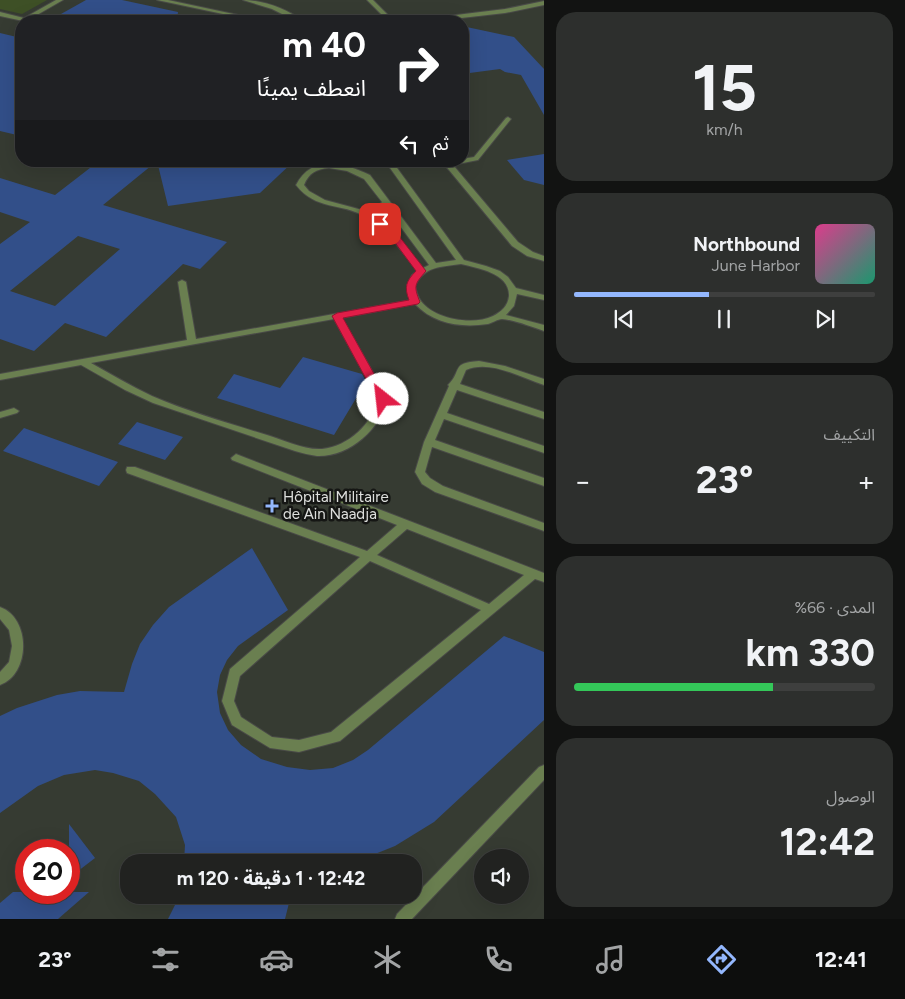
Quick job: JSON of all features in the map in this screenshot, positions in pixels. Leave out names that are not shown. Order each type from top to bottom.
[{"type":"lane","points":[[37,15],[60,0]]},
{"type":"lane","points":[[160,0],[234,15]]},
{"type":"lane","points":[[246,0],[274,8],[288,15]]},
{"type":"lane","points":[[370,0],[385,15]]},
{"type":"lane","points":[[469,15],[505,11],[544,3]]},
{"type":"lane","points":[[0,14],[15,18]]},
{"type":"lane","points":[[469,160],[476,159],[508,119]]},
{"type":"lane","points":[[323,167],[313,170],[302,177],[300,185],[305,193],[315,200],[366,214],[396,238],[421,271]]},
{"type":"lane","points":[[344,167],[367,176],[433,265]]},
{"type":"lane","points":[[392,167],[460,262]]},
{"type":"lane","points":[[451,167],[515,244],[530,254],[544,258]]},
{"type":"lane","points":[[366,214],[381,208],[386,202]]},
{"type":"lane","points":[[460,262],[483,266],[498,273],[505,279],[513,290],[514,301],[508,311],[501,316],[485,321],[466,323],[434,316],[415,302],[410,289],[412,280],[421,271],[433,265],[460,262]]},
{"type":"lane","points":[[182,282],[192,342]]},
{"type":"lane","points":[[513,290],[544,298]]},
{"type":"lane","points":[[0,376],[415,302]]},
{"type":"lane","points":[[82,362],[155,401],[230,427],[306,450],[324,452],[346,446],[365,432],[382,407],[383,399],[337,316]]},
{"type":"lane","points":[[501,316],[544,328]]},
{"type":"lane","points":[[544,382],[487,364],[475,363],[462,368],[440,414],[420,472],[426,481],[439,489],[544,527]]},
{"type":"lane","points":[[453,385],[544,416]]},
{"type":"lane","points":[[0,414],[14,411]]},
{"type":"lane","points":[[440,414],[544,450]]},
{"type":"lane","points":[[429,442],[544,482]]},
{"type":"lane","points":[[236,458],[538,576]]},
{"type":"lane","points":[[131,470],[368,556],[490,609]]},
{"type":"lane","points":[[405,524],[234,673],[228,701],[236,722],[270,742],[299,746],[335,737],[490,609],[538,576]]},
{"type":"lane","points":[[0,612],[14,626],[19,646],[11,668],[0,680]]},
{"type":"lane","points":[[402,919],[544,771]]},
{"type":"shaded area","name":"Hôpital Militaire de Ain Naadja","points":[[0,0],[544,0],[544,919],[0,919]]},
{"type":"green space","points":[[0,0],[47,0],[22,14],[0,9]]},
{"type":"building","points":[[86,0],[122,0],[178,12],[178,15],[61,14]]},
{"type":"building","points":[[469,27],[514,37],[544,69],[544,115],[521,75],[505,72],[500,69],[469,73]]},
{"type":"building","points":[[0,33],[15,37],[15,135],[0,131]]},
{"type":"building","points":[[544,154],[544,185],[524,180],[507,160]]},
{"type":"building","points":[[91,167],[150,167],[103,205],[227,242],[200,269],[183,264],[106,337],[65,323],[34,351],[0,339],[0,244],[30,222],[0,212],[0,178],[55,195]],"holes":[[[78,236],[120,249],[55,306],[10,291]]]},
{"type":"building","points":[[158,167],[288,167],[260,193],[168,206]]},
{"type":"building","points":[[303,357],[362,374],[367,383],[334,435],[217,398],[234,374],[280,388]]},
{"type":"building","points":[[137,422],[183,437],[165,460],[118,444]]},
{"type":"building","points":[[24,428],[118,462],[99,486],[3,451]]},
{"type":"building","points":[[252,548],[288,610],[238,646],[227,660],[220,675],[217,692],[220,713],[228,730],[241,745],[261,759],[287,767],[310,770],[333,768],[353,760],[368,750],[504,636],[544,652],[544,720],[434,822],[395,846],[375,854],[184,854],[185,845],[176,817],[155,794],[139,781],[95,770],[64,775],[38,786],[0,813],[0,716],[17,708],[57,695],[80,691],[124,692],[140,644],[169,607]]},
{"type":"building","points":[[69,824],[95,858],[80,870],[80,839],[69,839]]},
{"type":"building","points":[[15,892],[15,904],[75,904],[58,919],[0,919],[0,903]]},
{"type":"building","points":[[80,892],[89,892],[80,900]]},
{"type":"building","points":[[176,904],[289,904],[285,919],[168,919]]},
{"type":"place","name":"Hôpital Militaire de Ain Naadja","points":[[272,506]]},
{"type":"route","points":[[380,224],[396,238],[421,271],[412,280],[410,289],[415,302],[337,316],[383,399]]}]
